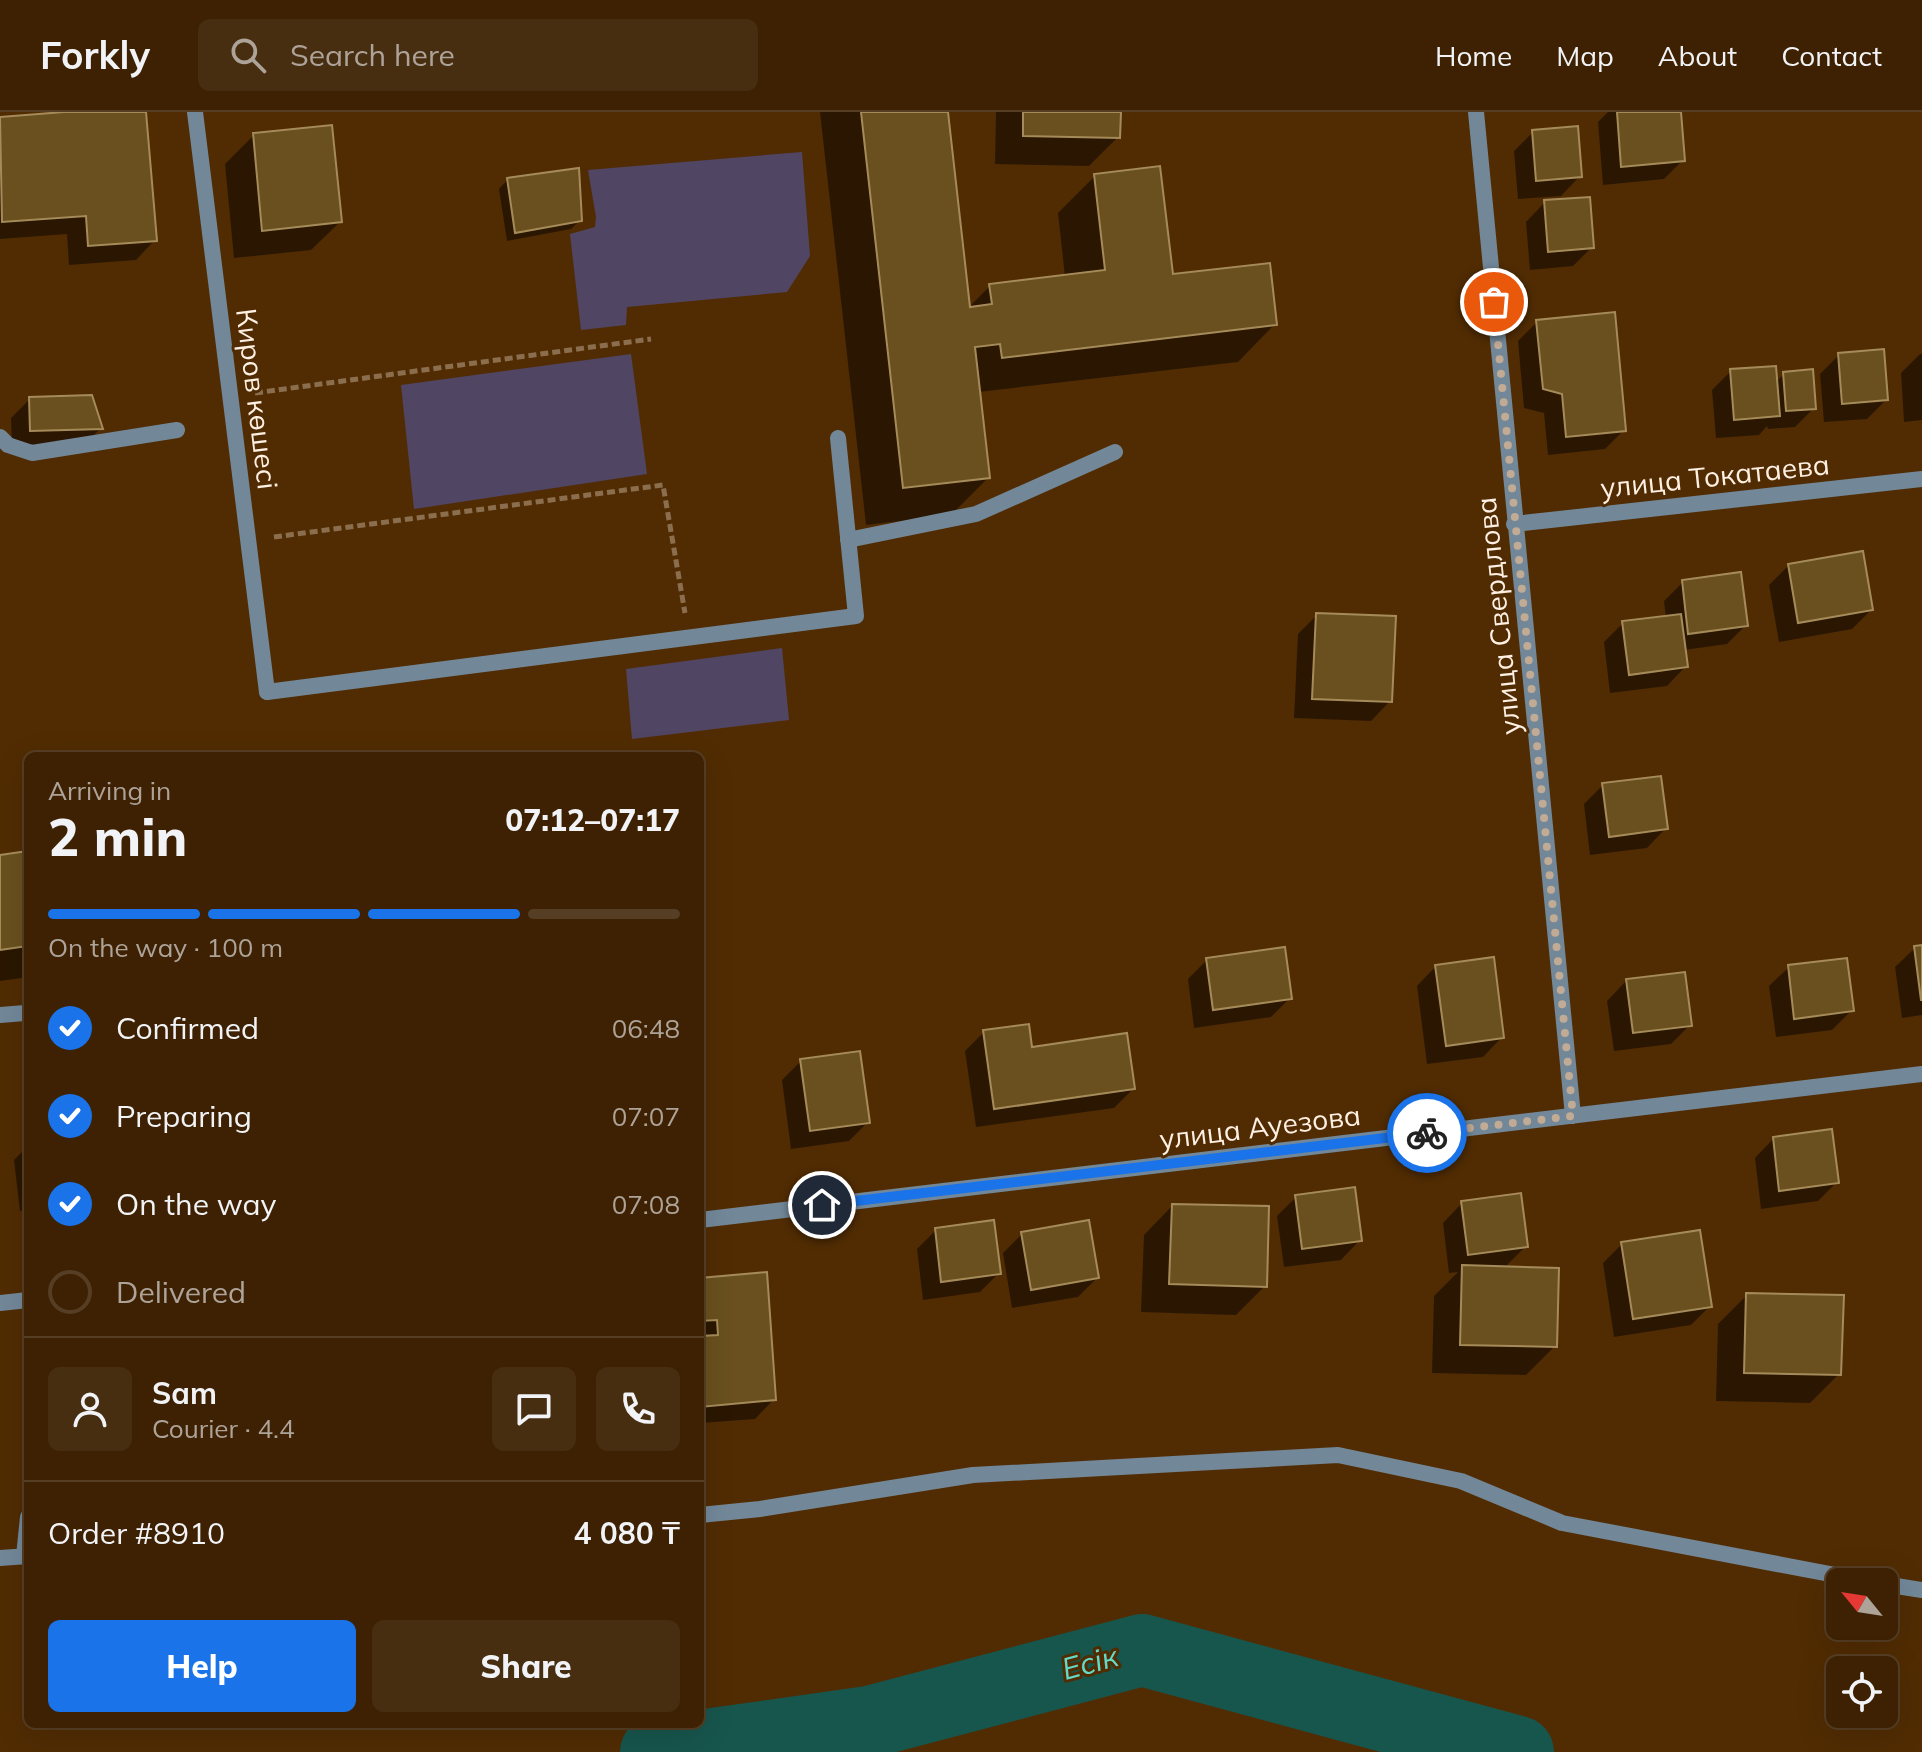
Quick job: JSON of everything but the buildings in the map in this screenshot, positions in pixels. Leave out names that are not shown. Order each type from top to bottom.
[{"type":"street","name":"Киров көшесі","points":[[195,112],[267,692],[689,637]]},
{"type":"street","name":"улица Свердлова","points":[[1476,112],[1573,1116]]},
{"type":"street","points":[[0,437],[8,445],[32,453],[177,430]]},
{"type":"street","points":[[689,637],[856,616],[838,438]]},
{"type":"street","points":[[848,540],[976,514],[1115,452]]},
{"type":"street","name":"улица Токатаева","points":[[1514,524],[1922,479]]},
{"type":"street","points":[[0,1015],[24,1013]]},
{"type":"street","name":"улица Ауезова","points":[[704,1220],[1922,1074]]},
{"type":"street","points":[[0,1303],[24,1300]]},
{"type":"street","points":[[704,1515],[760,1509],[973,1475],[1338,1455],[1461,1481],[1562,1523],[1826,1573]]},
{"type":"street","points":[[0,1558],[24,1556]]},
{"type":"street","points":[[1898,1586],[1922,1590]]},
{"type":"path","points":[[231,396],[651,339]]},
{"type":"path","points":[[249,541],[663,485],[689,637]]},
{"type":"shaded area","points":[[802,152],[810,256],[787,292],[627,307],[626,325],[581,330],[570,234],[595,227],[588,170]]},
{"type":"shaded area","points":[[631,354],[647,474],[414,509],[401,385]]},
{"type":"shaded area","points":[[782,648],[789,720],[632,739],[626,669]]},
{"type":"waterway","name":"Есік","points":[[656,1752],[869,1722],[1142,1650],[1518,1752]]},
{"type":"way so far","points":[[1427,1133],[1573,1116],[1494,302]]},
{"type":"route","points":[[822,1205],[1427,1133]]}]
